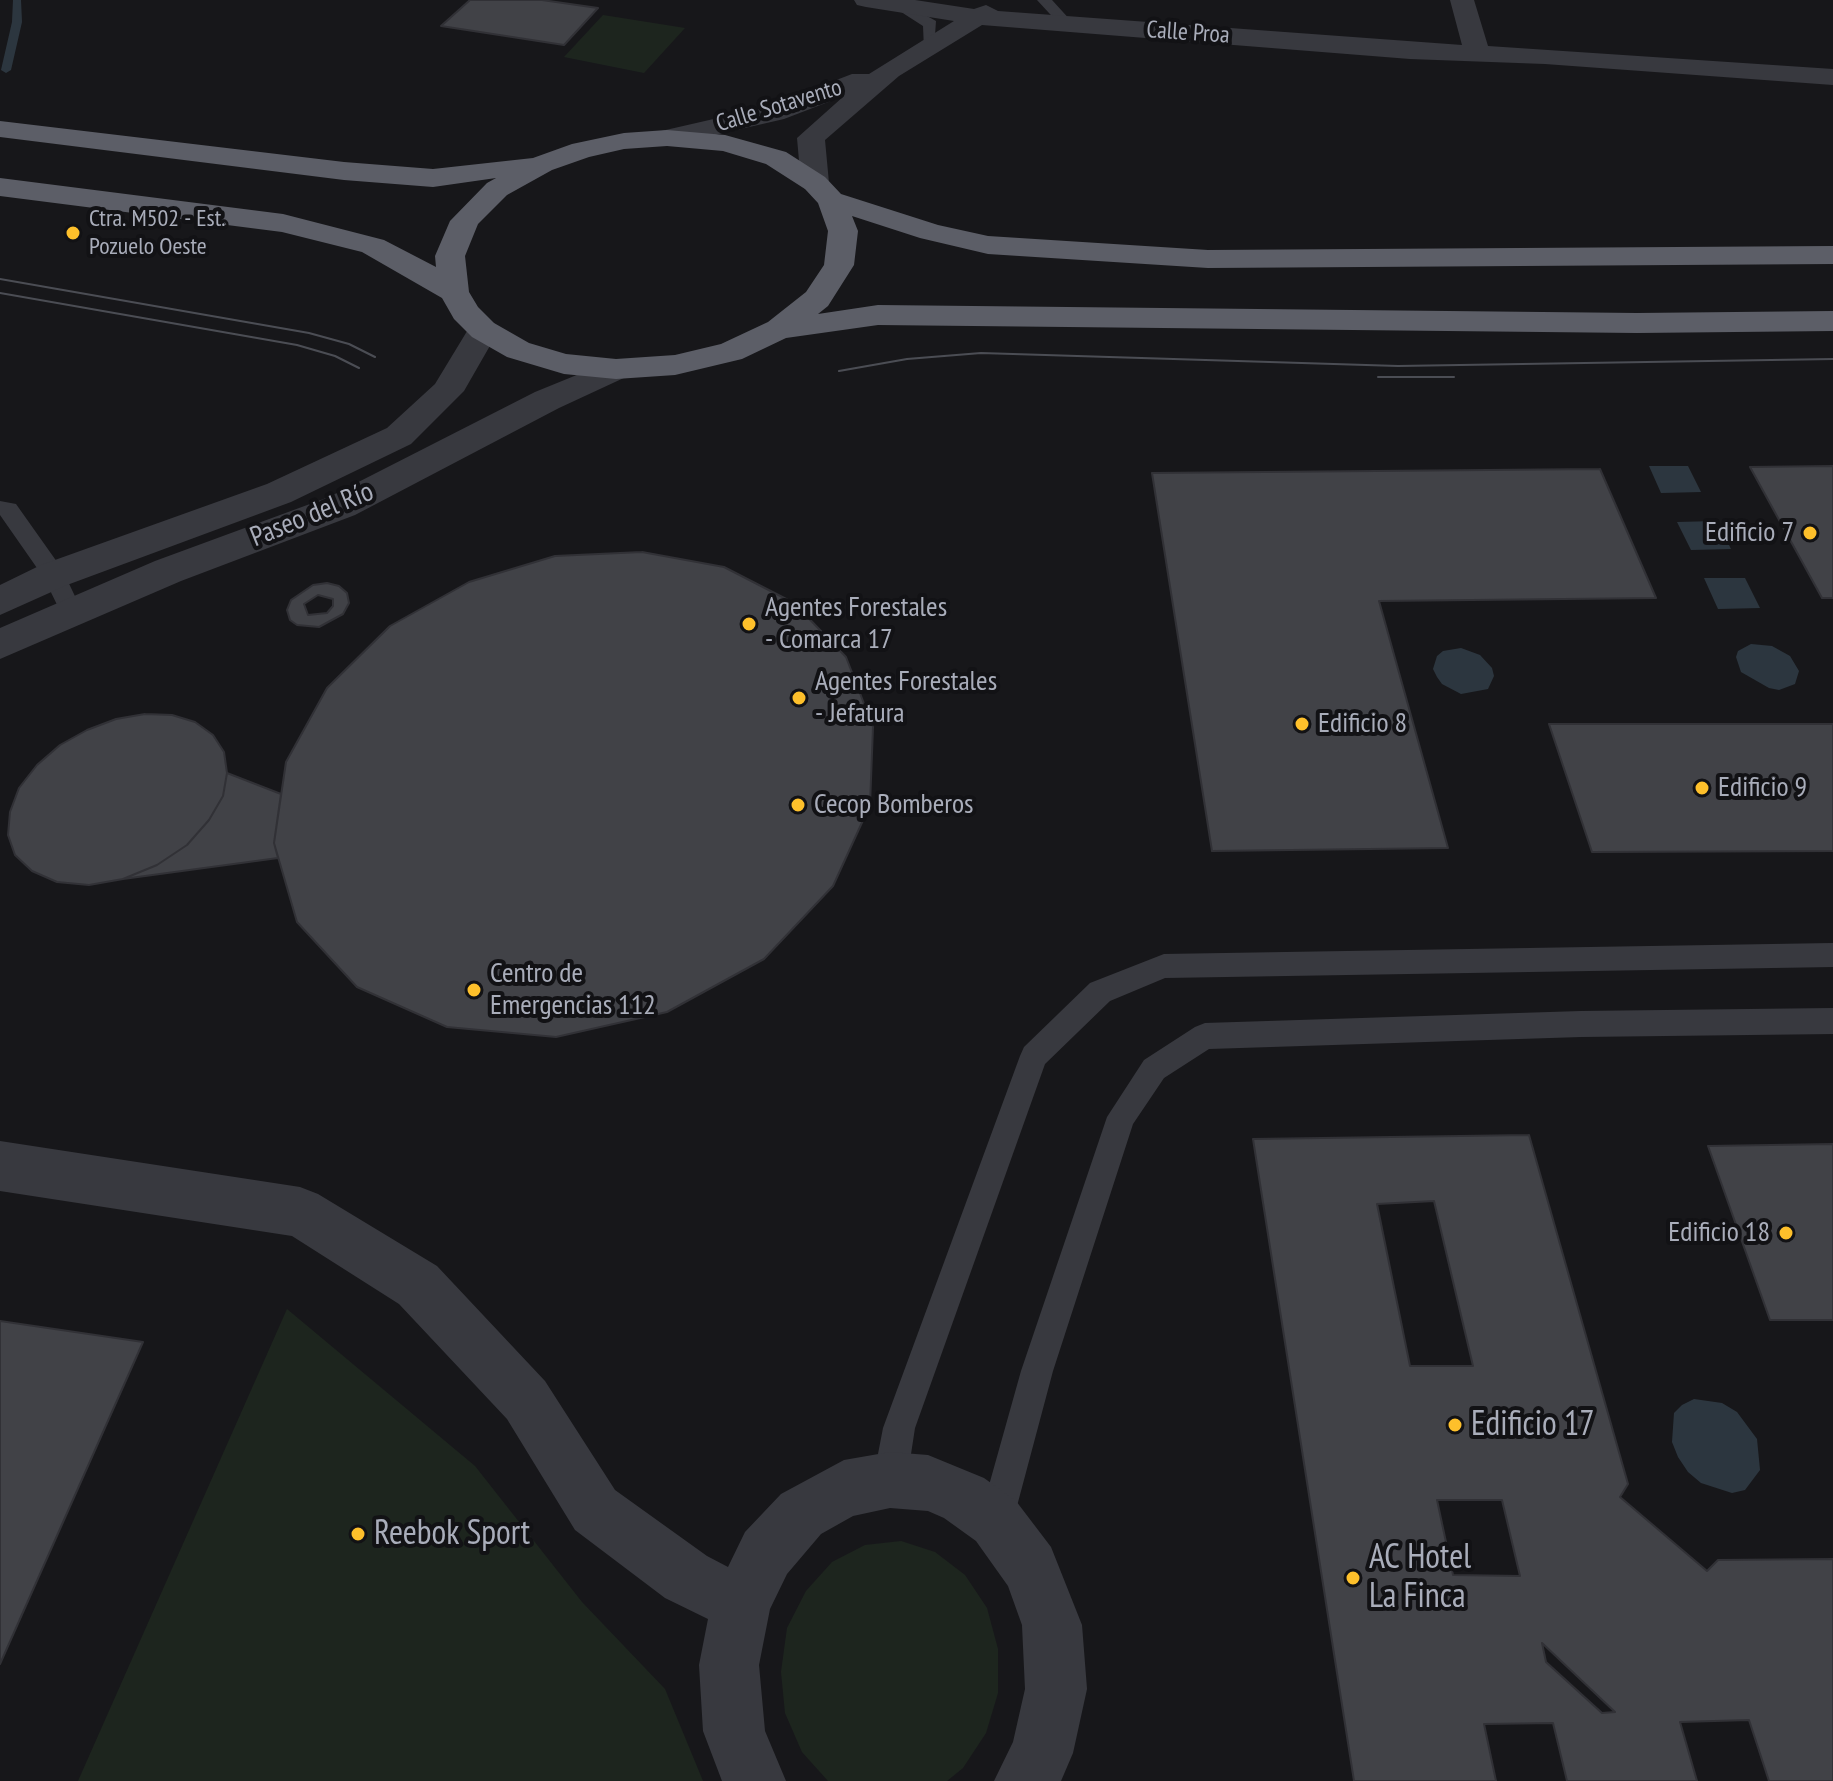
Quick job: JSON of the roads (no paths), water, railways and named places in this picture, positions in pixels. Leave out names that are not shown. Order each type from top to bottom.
[{"type":"highway","points":[[0,129],[344,171],[433,178],[542,164],[610,144],[667,138],[725,143],[776,158],[823,191],[930,232],[988,245],[1208,259],[1833,255]]},
{"type":"highway","points":[[542,164],[497,189],[465,221],[450,256],[454,292],[465,312],[483,330],[518,350],[564,364],[616,369],[675,365],[731,352],[779,329],[817,299],[839,265],[843,231],[823,191]]},
{"type":"highway","points":[[0,187],[283,223],[373,246],[454,292]]},
{"type":"highway","points":[[779,329],[878,315],[1637,323],[1833,321]]},
{"type":"street","name":"Calle Proa","points":[[866,0],[978,17],[1410,51],[1477,52],[1833,77]]},
{"type":"street","name":"Calle Sotavento","points":[[823,191],[811,138],[890,70],[1005,0]]},
{"type":"street","points":[[1462,0],[1477,52]]},
{"type":"street","name":"Calle Sotavento","points":[[667,138],[774,113],[890,70]]},
{"type":"street","name":"Paseo del Río","points":[[0,601],[54,575],[279,493],[399,436],[447,391],[483,330]]},
{"type":"street","name":"Paseo del Río","points":[[0,644],[168,571],[342,506],[547,400],[616,369]]},
{"type":"street","points":[[0,1166],[300,1212],[418,1285],[526,1400],[595,1510],[686,1577],[741,1604]]},
{"type":"street","points":[[754,1781],[734,1731],[729,1665],[741,1604],[766,1553],[801,1514],[844,1489],[890,1480],[928,1483],[964,1498],[996,1521],[1030,1568],[1052,1625],[1056,1689],[1042,1753],[1026,1781]]},
{"type":"lane","points":[[1044,0],[1066,23]]},
{"type":"lane","name":"Calle Proa","points":[[900,5],[931,24],[929,46]]},
{"type":"lane","points":[[0,508],[9,509],[54,575],[72,613]]},
{"type":"lane","points":[[890,1480],[899,1428],[1034,1056],[1100,992],[1164,966],[1833,955]]},
{"type":"lane","points":[[996,1521],[1037,1371],[1121,1117],[1154,1069],[1205,1036],[1581,1024],[1833,1021]]},
{"type":"waterway","points":[[6,70],[17,22],[17,0]]},
{"type":"tram line","points":[[0,279],[309,333],[349,344],[375,357]]},
{"type":"tram line","points":[[0,293],[297,345],[335,356],[359,368]]},
{"type":"tram line","points":[[839,371],[907,359],[981,353],[1398,366],[1833,359]]},
{"type":"tram line","points":[[1378,377],[1454,377]]},
{"type":"place","name":"Ctra. M502 - Est. Pozuelo Oeste","points":[[73,233]]},
{"type":"place","name":"Edificio 7","points":[[1810,533]]},
{"type":"place","name":"Agentes Forestales - Comarca 17","points":[[749,624]]},
{"type":"place","name":"Agentes Forestales - Jefatura","points":[[799,698]]},
{"type":"place","name":"Edificio 8","points":[[1302,724]]},
{"type":"place","name":"Edificio 9","points":[[1702,788]]},
{"type":"place","name":"Cecop Bomberos","points":[[798,805]]},
{"type":"place","name":"Centro de Emergencias 112","points":[[474,990]]},
{"type":"place","name":"Edificio 18","points":[[1786,1233]]},
{"type":"place","name":"Edificio 17","points":[[1455,1425]]},
{"type":"place","name":"Reebok Sport","points":[[358,1534]]},
{"type":"place","name":"AC Hotel La Finca","points":[[1353,1578]]}]
